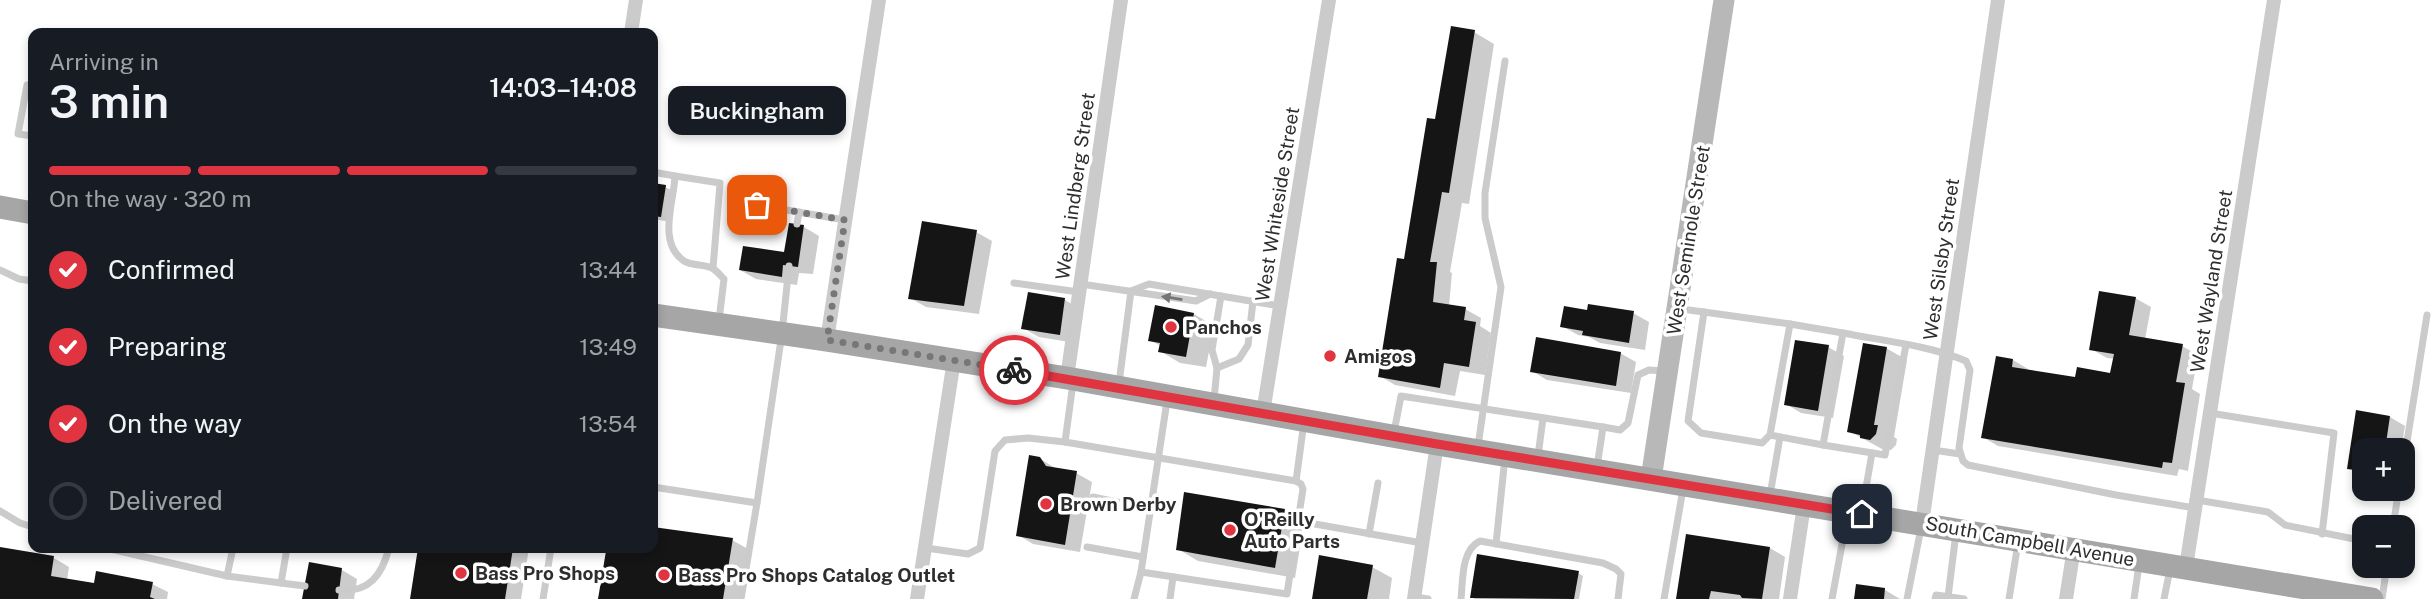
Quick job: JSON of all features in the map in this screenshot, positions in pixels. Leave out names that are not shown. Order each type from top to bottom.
[{"type":"main road","points":[[0,208],[28,212]]},
{"type":"main road","name":"South Campbell Avenue","points":[[658,316],[1071,379],[1437,444],[2372,599]]},
{"type":"street","points":[[632,28],[636,0]]},
{"type":"street","points":[[827,340],[879,0]]},
{"type":"street","name":"West Lindberg Street","points":[[1071,379],[1080,288],[1121,0]]},
{"type":"street","name":"West Whiteside Street","points":[[1263,414],[1329,0]]},
{"type":"street","name":"West Seminole Street","points":[[1651,479],[1724,0]]},
{"type":"street","name":"West Silsby Street","points":[[1922,523],[1998,0]]},
{"type":"street","name":"West Wayland Street","points":[[2178,566],[2196,504],[2274,0]]},
{"type":"street","points":[[917,599],[954,360]]},
{"type":"street","points":[[1419,598],[1423,543],[1437,444]]},
{"type":"street","points":[[1790,599],[1804,505]]},
{"type":"street","points":[[2066,599],[2074,548]]},
{"type":"lane","points":[[1477,450],[1501,287],[1485,218],[1485,193],[1505,61]]},
{"type":"lane","points":[[28,85],[19,134],[28,135]]},
{"type":"lane","points":[[658,173],[720,183],[713,268]]},
{"type":"lane","points":[[676,176],[675,195],[668,224],[673,249],[685,262],[713,268],[724,279],[719,324]]},
{"type":"lane","points":[[757,205],[845,220]]},
{"type":"lane","points":[[797,224],[799,212]]},
{"type":"lane","points":[[741,599],[782,333],[789,266]]},
{"type":"lane","points":[[0,270],[28,280]]},
{"type":"lane","points":[[1014,283],[1131,291],[1149,284],[1280,306]]},
{"type":"lane","points":[[1119,387],[1131,291]]},
{"type":"lane","points":[[1213,405],[1217,368],[1212,350],[1221,296]]},
{"type":"lane","points":[[1217,368],[1240,359],[1248,345],[1253,302]]},
{"type":"lane","points":[[1677,308],[1843,333],[1947,353],[1966,361],[1970,370],[1960,454],[1968,464],[2116,495],[2268,512],[2285,525],[2352,539]]},
{"type":"lane","points":[[1704,312],[1688,421],[1701,433],[1762,443],[1770,435],[1790,324]]},
{"type":"lane","points":[[2408,438],[2427,315]]},
{"type":"lane","points":[[1823,445],[1843,333]]},
{"type":"lane","points":[[1770,435],[1885,455],[1906,345]]},
{"type":"lane","points":[[1394,436],[1401,396],[1620,430],[1628,423],[1638,375],[1648,370],[1667,371]]},
{"type":"lane","points":[[1065,442],[1071,379]]},
{"type":"lane","points":[[1134,599],[1168,397]]},
{"type":"lane","points":[[2210,413],[2334,433],[2322,534]]},
{"type":"lane","points":[[1538,461],[1543,418]]},
{"type":"lane","points":[[1296,481],[1304,421]]},
{"type":"lane","points":[[1597,470],[1603,428]]},
{"type":"lane","points":[[1769,499],[1780,437]]},
{"type":"lane","points":[[925,548],[968,554],[980,548],[995,451],[1005,440],[1028,438],[1065,442],[1301,484],[1303,489],[1287,594],[1140,572]]},
{"type":"lane","points":[[1933,450],[1960,454]]},
{"type":"lane","points":[[1832,599],[1872,453]]},
{"type":"lane","points":[[1496,544],[1505,455]]},
{"type":"lane","points":[[1369,534],[1378,483]]},
{"type":"lane","points":[[1664,599],[1683,485]]},
{"type":"lane","points":[[658,488],[757,503]]},
{"type":"lane","points":[[1093,497],[1150,509]]},
{"type":"lane","points":[[0,511],[28,525]]},
{"type":"lane","points":[[1298,521],[1423,543]]},
{"type":"lane","points":[[1907,599],[1922,523]]},
{"type":"lane","points":[[1948,597],[1957,529]]},
{"type":"lane","points":[[2009,599],[2019,539]]},
{"type":"lane","points":[[1461,599],[1467,553],[1473,544],[1480,541],[1603,563],[1621,574],[1618,599]]},
{"type":"lane","points":[[1087,547],[1143,557]]},
{"type":"lane","points":[[130,553],[227,576],[305,586]]},
{"type":"lane","points":[[143,553],[143,557]]},
{"type":"lane","points":[[227,576],[232,553]]},
{"type":"lane","points":[[281,583],[287,553]]},
{"type":"lane","points":[[339,590],[350,591],[367,586],[380,574],[387,553]]},
{"type":"lane","points":[[543,599],[550,553]]},
{"type":"lane","points":[[2134,599],[2140,559]]},
{"type":"lane","points":[[2165,599],[2178,566]]},
{"type":"lane","points":[[1170,599],[1173,577]]},
{"type":"lane","points":[[2382,599],[2385,578]]},
{"type":"lane","points":[[1935,599],[1936,595],[1964,599]]},
{"type":"building","points":[[1451,26],[1475,30],[1449,193],[1442,192],[1430,262],[1437,262],[1433,302],[1466,307],[1464,320],[1476,322],[1469,367],[1444,363],[1440,388],[1378,377],[1397,258],[1404,259],[1427,118],[1435,119]]},
{"type":"building","points":[[658,184],[666,185],[661,217],[658,217]]},
{"type":"building","points":[[922,221],[977,230],[964,306],[908,299]]},
{"type":"building","points":[[789,223],[804,225],[798,267],[783,265],[782,277],[739,270],[743,246],[784,252]]},
{"type":"building","points":[[2099,291],[2136,297],[2129,335],[2183,344],[2176,382],[2185,383],[2172,463],[2163,462],[2162,468],[1981,438],[1996,356],[2013,359],[2012,367],[2075,377],[2077,367],[2110,373],[2114,354],[2089,350]]},
{"type":"building","points":[[1028,292],[1065,298],[1060,335],[1021,329]]},
{"type":"building","points":[[1588,304],[1634,311],[1629,343],[1582,335],[1583,331],[1560,327],[1564,306],[1587,310]]},
{"type":"building","name":"Panchos","points":[[1155,305],[1194,313],[1186,357],[1158,352],[1160,343],[1148,341]]},
{"type":"building","points":[[1536,337],[1621,352],[1616,386],[1530,372]]},
{"type":"building","points":[[1795,340],[1829,345],[1818,411],[1784,405]]},
{"type":"building","points":[[1863,343],[1887,347],[1874,425],[1878,425],[1876,434],[1870,440],[1847,432]]},
{"type":"building","points":[[2356,410],[2390,416],[2387,438],[2352,438],[2352,470],[2347,469]]},
{"type":"building","name":"Brown Derby","points":[[1029,455],[1040,457],[1046,466],[1077,471],[1065,545],[1016,536]]},
{"type":"building","name":"O'Reilly Auto Parts","points":[[1184,492],[1285,509],[1275,568],[1176,550]]},
{"type":"building","name":"Bass Pro Shops Catalog Outlet","points":[[658,528],[733,538],[723,599],[598,599],[606,553],[658,553]]},
{"type":"building","points":[[1686,534],[1770,547],[1762,599],[1742,598],[1740,595],[1711,591],[1709,599],[1676,599]]},
{"type":"building","points":[[0,547],[54,556],[51,576],[94,583],[96,571],[153,582],[150,597],[155,599],[0,599]]},
{"type":"building","name":"Bass Pro Shops","points":[[417,553],[512,553],[505,599],[410,599]]},
{"type":"building","points":[[1477,554],[1579,571],[1574,599],[1470,598]]},
{"type":"building","points":[[1319,555],[1373,565],[1367,599],[1312,599]]},
{"type":"building","points":[[309,562],[342,568],[338,599],[302,599]]},
{"type":"building","points":[[1856,584],[1885,588],[1884,599],[1854,599]]},
{"type":"way so far","points":[[757,205],[845,220],[827,340],[1014,370]]},
{"type":"place","name":"Buckingham","points":[[757,205]]},
{"type":"place","name":"Panchos","points":[[1171,327]]},
{"type":"place","name":"Amigos","points":[[1330,356]]},
{"type":"place","name":"Brown Derby","points":[[1046,504]]},
{"type":"place","name":"O'Reilly Auto Parts","points":[[1230,530]]},
{"type":"place","name":"Bass Pro Shops","points":[[461,573]]},
{"type":"place","name":"Bass Pro Shops Catalog Outlet","points":[[664,575]]},
{"type":"route","points":[[1014,370],[1437,444],[1862,514]]}]
